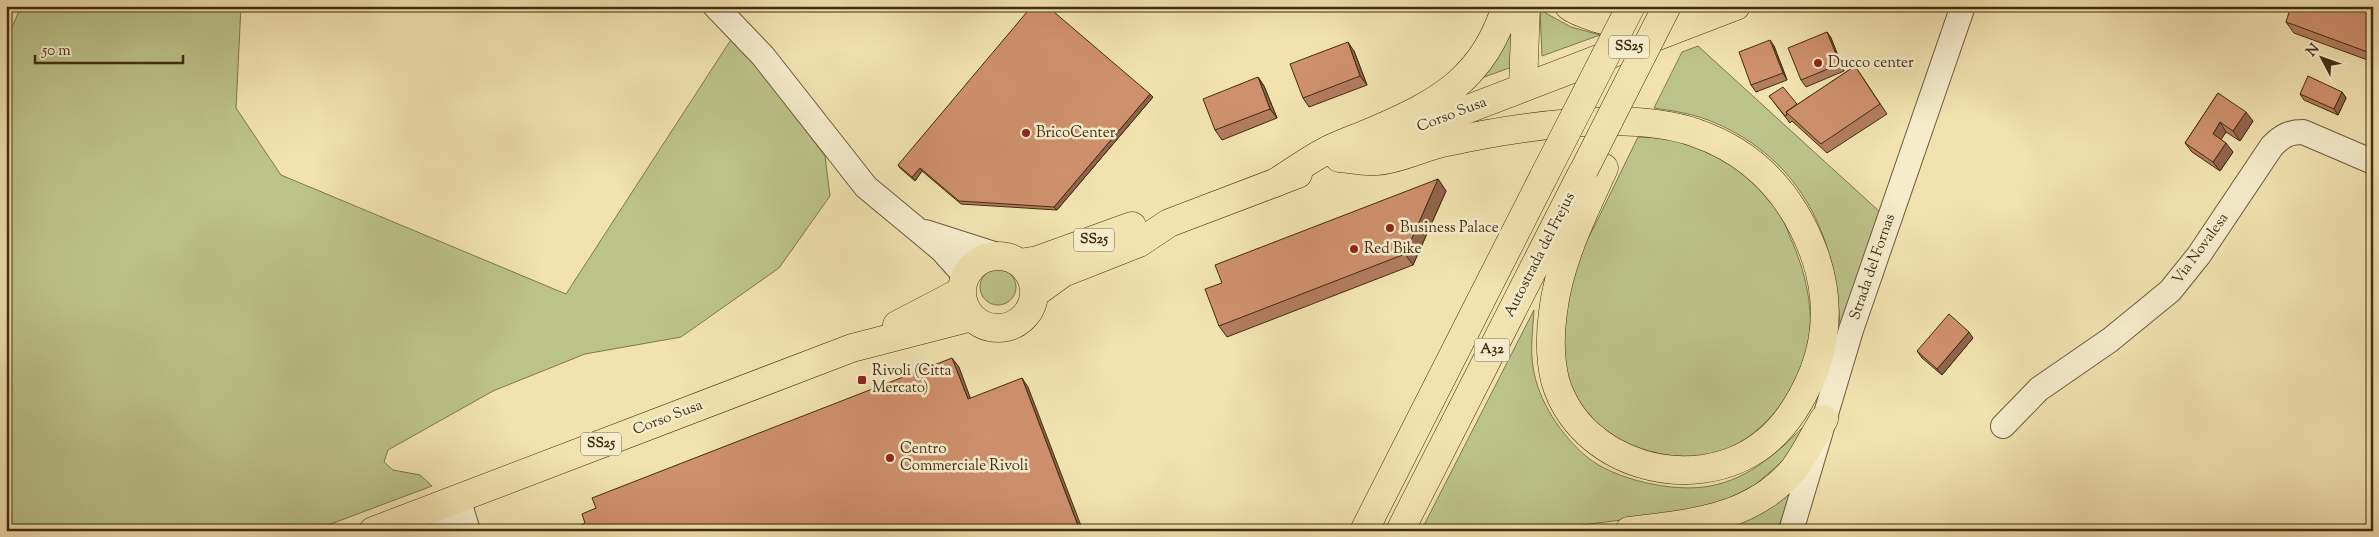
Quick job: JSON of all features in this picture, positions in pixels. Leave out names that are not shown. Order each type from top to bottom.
[{"type":"main road","points":[[1276,183],[1325,152],[1404,118],[1431,103],[1463,81],[1488,51],[1506,6]]},
{"type":"main road","points":[[1523,87],[1526,6]]},
{"type":"main road","points":[[1569,6],[1600,20],[1627,25],[1647,22],[1693,6]]},
{"type":"main road","name":"A32","points":[[1364,531],[1631,6]]},
{"type":"main road","name":"Autostrada del Frejus","points":[[1400,531],[1594,169],[1667,6]]},
{"type":"main road","points":[[1339,158],[1378,162],[1442,143],[1485,134],[1559,125],[1637,122],[1695,132],[1725,145],[1749,161],[1774,183],[1792,205],[1807,234],[1819,271],[1824,296],[1825,324],[1819,357],[1806,389],[1787,419],[1762,445],[1731,462],[1699,470],[1668,471],[1636,463],[1608,449],[1585,430],[1567,406],[1555,379],[1551,346],[1553,312],[1560,275],[1594,169],[1686,6]]},
{"type":"main road","name":"Corso Susa","points":[[1034,294],[1064,273],[1139,242],[1169,224],[1736,6]]},
{"type":"main road","name":"Corso Susa","points":[[1010,260],[1038,260],[1132,226],[1169,224]]},
{"type":"main road","points":[[964,284],[964,305],[972,317],[990,327],[1011,326],[1027,314],[1034,294],[1032,280],[1010,260]]},
{"type":"main road","name":"SS25","points":[[964,284],[980,262],[1010,260]]},
{"type":"main road","name":"Corso Susa","points":[[852,348],[964,284]]},
{"type":"main road","name":"Corso Susa","points":[[373,531],[852,348],[972,317]]},
{"type":"main road","points":[[1629,531],[1705,521],[1730,513],[1753,501],[1775,486],[1794,468],[1824,419]]},
{"type":"street","points":[[716,6],[764,56],[866,187],[942,250],[964,284]]},
{"type":"street","name":"Strada del Fornas","points":[[1790,531],[1851,330],[1963,6]]},
{"type":"street","name":"Via Novalesa","points":[[2003,426],[2040,388],[2110,340],[2170,290],[2199,255],[2272,146],[2282,136],[2292,132],[2303,132],[2373,162]]},
{"type":"street","points":[[919,230],[1010,260]]},
{"type":"street","points":[[441,531],[458,498]]},
{"type":"street","points":[[458,498],[468,531]]},
{"type":"green space","points":[[21,6],[241,6],[236,108],[281,175],[566,294],[732,38],[755,64],[825,156],[830,196],[779,268],[681,337],[585,354],[493,391],[388,450],[384,462],[393,470],[420,475],[432,486],[312,531],[6,531],[6,42]]},
{"type":"green space","points":[[1516,6],[1512,67],[1476,80]]},
{"type":"green space","points":[[1540,10],[1571,27],[1600,35],[1542,56]]},
{"type":"green space","points":[[1698,46],[1880,212],[1840,332],[1838,298],[1832,265],[1823,235],[1810,206],[1792,181],[1771,158],[1744,138],[1706,119],[1654,108],[1682,52]]},
{"type":"green space","points":[[1638,137],[1665,138],[1689,144],[1719,158],[1746,177],[1769,200],[1781,216],[1804,276],[1809,304],[1810,332],[1803,365],[1794,384],[1770,418],[1754,433],[1718,452],[1698,456],[1676,456],[1654,452],[1633,445],[1613,435],[1595,421],[1580,404],[1570,385],[1564,363],[1564,315],[1571,278],[1585,245]]},
{"type":"green space","points":[[998,269],[1005,270],[1011,274],[1015,280],[1015,294],[1011,300],[1005,304],[998,305],[991,304],[985,300],[981,294],[980,287],[981,280],[985,274],[991,270]]},
{"type":"green space","points":[[1534,310],[1532,360],[1536,380],[1545,405],[1560,428],[1577,448],[1599,465],[1613,472],[1646,483],[1663,486],[1696,488],[1710,486],[1738,477],[1751,470],[1775,453],[1807,423],[1786,458],[1755,485],[1720,503],[1669,514],[1534,531],[1421,531]]},
{"type":"green space","points":[[1794,485],[1777,531],[1718,531],[1739,523],[1759,512]]},
{"type":"building","name":"BricoCenter","points":[[1032,6],[1047,6],[1150,94],[1054,207],[959,201],[920,168],[912,177],[898,165]]},
{"type":"building","points":[[2291,6],[2362,6],[2373,10],[2373,54],[2286,22]]},
{"type":"building","name":"Ducco center","points":[[1827,32],[1840,64],[1801,80],[1788,48]]},
{"type":"building","points":[[1770,40],[1783,73],[1751,85],[1739,52]]},
{"type":"building","points":[[1348,42],[1360,76],[1303,98],[1290,64]]},
{"type":"building","points":[[1855,66],[1880,104],[1821,144],[1786,112]]},
{"type":"building","points":[[2308,76],[2342,92],[2334,109],[2300,94]]},
{"type":"building","points":[[1258,77],[1270,109],[1215,130],[1203,99]]},
{"type":"building","points":[[1783,87],[1797,104],[1786,112],[1787,115],[1785,116],[1769,96]]},
{"type":"building","points":[[2218,93],[2246,112],[2233,131],[2220,122],[2213,134],[2226,143],[2213,162],[2185,143]]},
{"type":"building","name":"Business Palace","points":[[1438,179],[1405,254],[1219,326],[1205,289],[1222,283],[1215,265]]},
{"type":"building","points":[[1949,314],[1969,332],[1937,369],[1917,351]]},
{"type":"building","name":"Centro Commerciale Rivoli","points":[[952,358],[968,399],[1022,378],[1080,531],[573,531],[572,529],[585,523],[582,514],[596,508],[592,498]]},
{"type":"place","name":"Ducco center","points":[[1818,63]]},
{"type":"place","name":"BricoCenter","points":[[1026,133]]},
{"type":"place","name":"Business Palace","points":[[1390,228]]},
{"type":"place","name":"Red Bike","points":[[1354,249]]},
{"type":"place","name":"Rivoli (Citta Mercato)","points":[[862,380]]},
{"type":"place","name":"Centro Commerciale Rivoli","points":[[890,458]]}]
